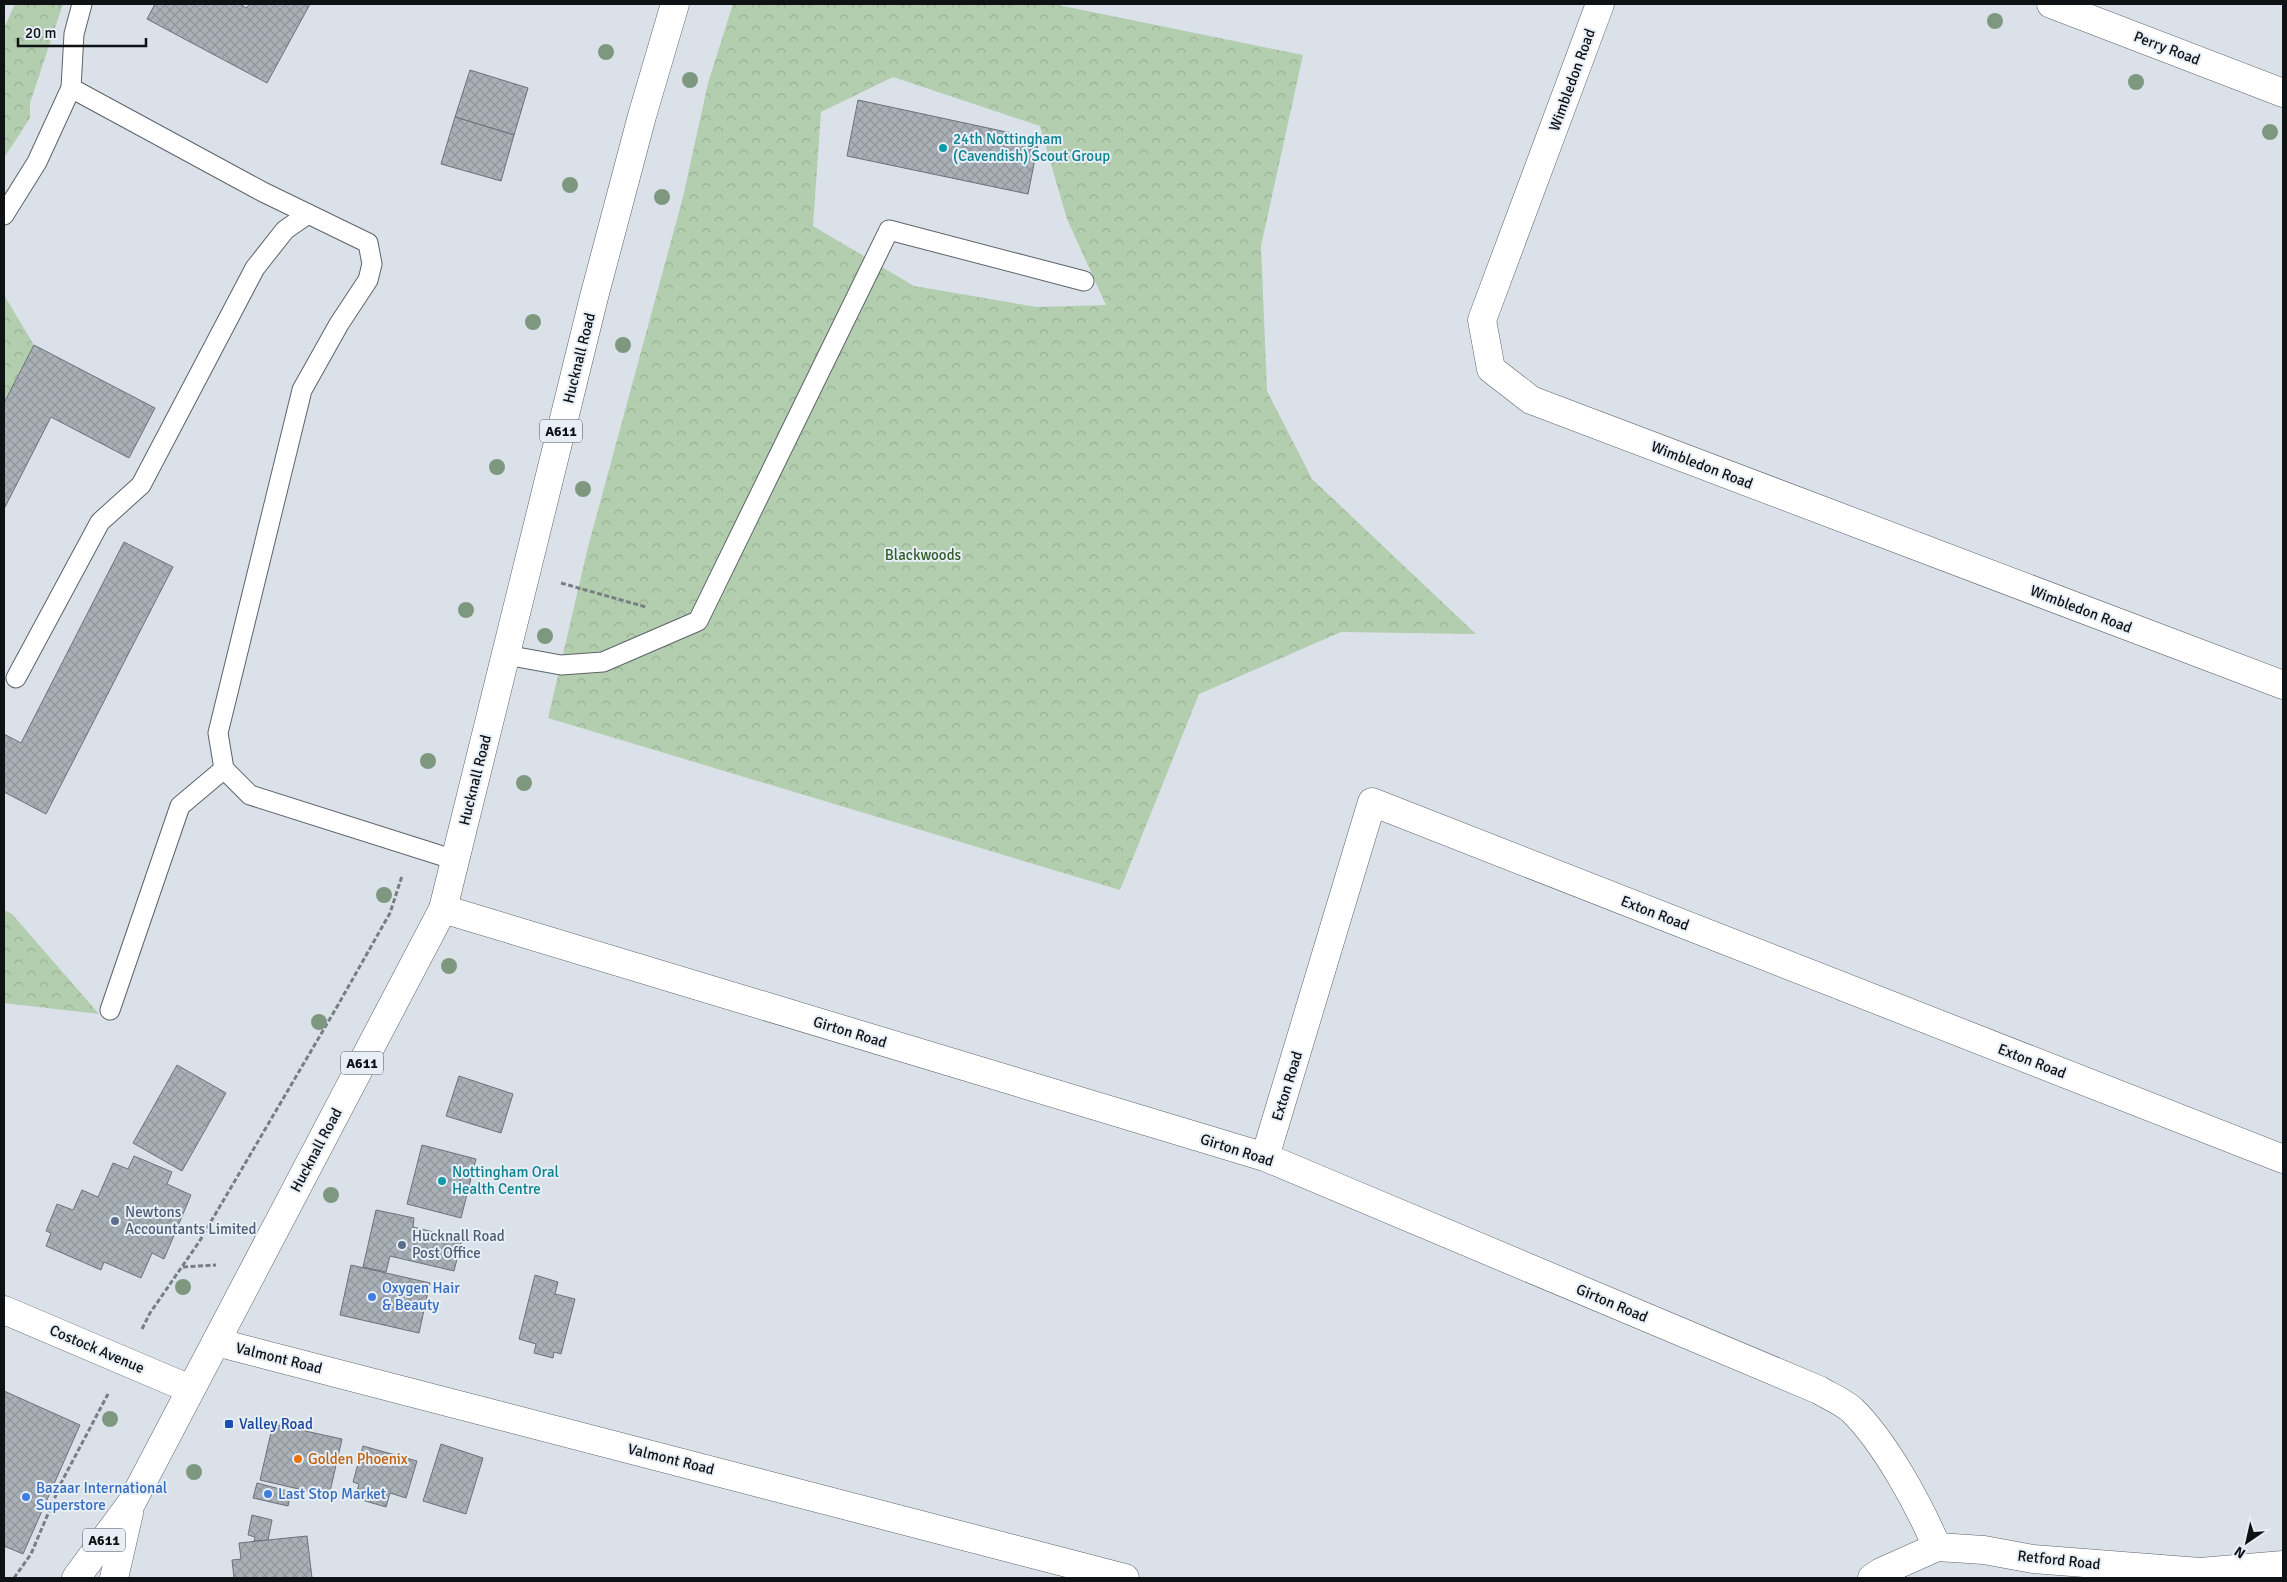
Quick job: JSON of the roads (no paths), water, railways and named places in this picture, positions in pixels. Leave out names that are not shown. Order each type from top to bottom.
[{"type":"street","name":"Hucknall Road","points":[[76,1578],[132,1502],[443,909],[594,297],[642,116],[675,4]]},
{"type":"street","name":"Wimbledon Road","points":[[1600,4],[1482,320],[1491,369],[1532,400],[2283,685]]},
{"type":"street","name":"Perry Road","points":[[2051,4],[2283,93]]},
{"type":"street","name":"Exton Road","points":[[1265,1157],[1372,802],[2283,1159]]},
{"type":"street","name":"Girton Road","points":[[443,909],[1265,1157],[1819,1390],[1851,1409],[1868,1428],[1902,1479],[1937,1547]]},
{"type":"street","name":"Costock Avenue","points":[[4,1310],[190,1389]]},
{"type":"street","name":"Valmont Road","points":[[216,1342],[1125,1578]]},
{"type":"street","name":"Hucknall Road","points":[[114,1578],[132,1502]]},
{"type":"street","name":"Retford Road","points":[[1872,1578],[1881,1572],[1937,1547],[1984,1550],[2033,1559],[2201,1575],[2283,1565]]},
{"type":"lane","points":[[4,215],[37,162],[71,88],[74,34],[82,4]]},
{"type":"lane","points":[[71,88],[263,192],[368,244],[372,264],[368,280],[339,324],[302,390],[218,734],[224,769],[250,795],[455,860]]},
{"type":"lane","points":[[16,678],[100,522],[140,485],[255,268],[285,230],[308,214]]},
{"type":"lane","points":[[506,655],[562,666],[603,662],[698,621],[889,230],[1084,281]]},
{"type":"lane","points":[[110,1010],[180,806],[224,769]]},
{"type":"place","name":"24th Nottingham (Cavendish) Scout Group","points":[[943,148]]},
{"type":"place","name":"Nottingham Oral Health Centre","points":[[442,1181]]},
{"type":"place","name":"Newtons Accountants Limited","points":[[115,1221]]},
{"type":"place","name":"Hucknall Road Post Office","points":[[402,1245]]},
{"type":"place","name":"Oxygen Hair & Beauty","points":[[372,1297]]},
{"type":"place","name":"Valley Road","points":[[229,1424]]},
{"type":"place","name":"Golden Phoenix","points":[[298,1459]]},
{"type":"place","name":"Last Stop Market","points":[[268,1494]]},
{"type":"place","name":"Bazaar International Superstore","points":[[26,1497]]},
{"type":"park label","name":"Blackwoods","points":[[923,555]]}]
